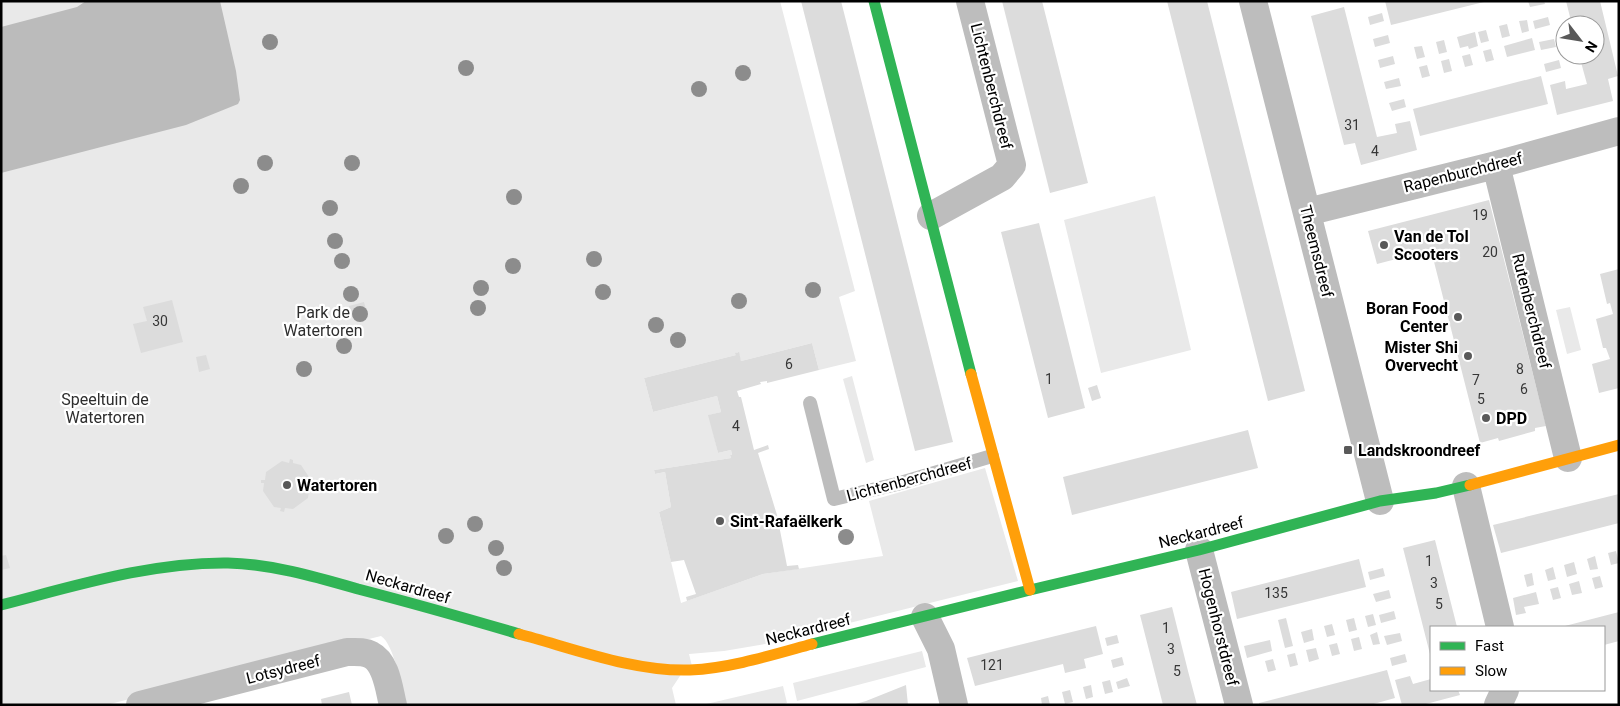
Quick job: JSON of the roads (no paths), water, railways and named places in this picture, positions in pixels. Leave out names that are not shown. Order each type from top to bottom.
[{"type":"street","name":"Lichtenberchdreef","points":[[874,1],[992,456],[1030,590]]},
{"type":"street","name":"Lichtenberchdreef","points":[[931,216],[1002,177],[1012,165],[970,1]]},
{"type":"street","name":"Theemsdreef","points":[[1252,1],[1380,502]]},
{"type":"street","name":"Rapenburchdreef","points":[[1307,212],[1619,132]]},
{"type":"street","name":"Rutenberchdreef","points":[[1496,164],[1568,458]]},
{"type":"street","name":"Neckardreef","points":[[1,605],[130,574],[177,566],[221,563],[259,566],[297,572],[645,666],[684,670],[726,666],[1199,550],[1380,502],[1466,486],[1619,445]]},
{"type":"street","points":[[1466,486],[1500,626]]},
{"type":"street","name":"Hogenhorstdreef","points":[[1199,550],[1239,705]]},
{"type":"street","points":[[925,617],[941,649],[954,705]]},
{"type":"street","name":"Lotsydreef","points":[[140,705],[348,652],[372,655],[380,663],[393,705]]},
{"type":"street","points":[[1498,705],[1505,691]]},
{"type":"lane","name":"Lichtenberchdreef","points":[[810,403],[834,499],[897,484],[992,456]]},
{"type":"place","name":"Van de Tol Scooters","points":[[1384,245]]},
{"type":"place","name":"Boran Food Center","points":[[1458,317]]},
{"type":"place","name":"Mister Shi Overvecht","points":[[1468,356]]},
{"type":"place","name":"DPD","points":[[1486,418]]},
{"type":"place","name":"Landskroondreef","points":[[1348,450]]},
{"type":"place","name":"Watertoren","points":[[287,485]]},
{"type":"place","name":"Sint-Rafaëlkerk","points":[[720,521]]},
{"type":"park label","name":"Park de Watertoren","points":[[323,321]]},
{"type":"park label","name":"Speeltuin de Watertoren","points":[[105,408]]}]
